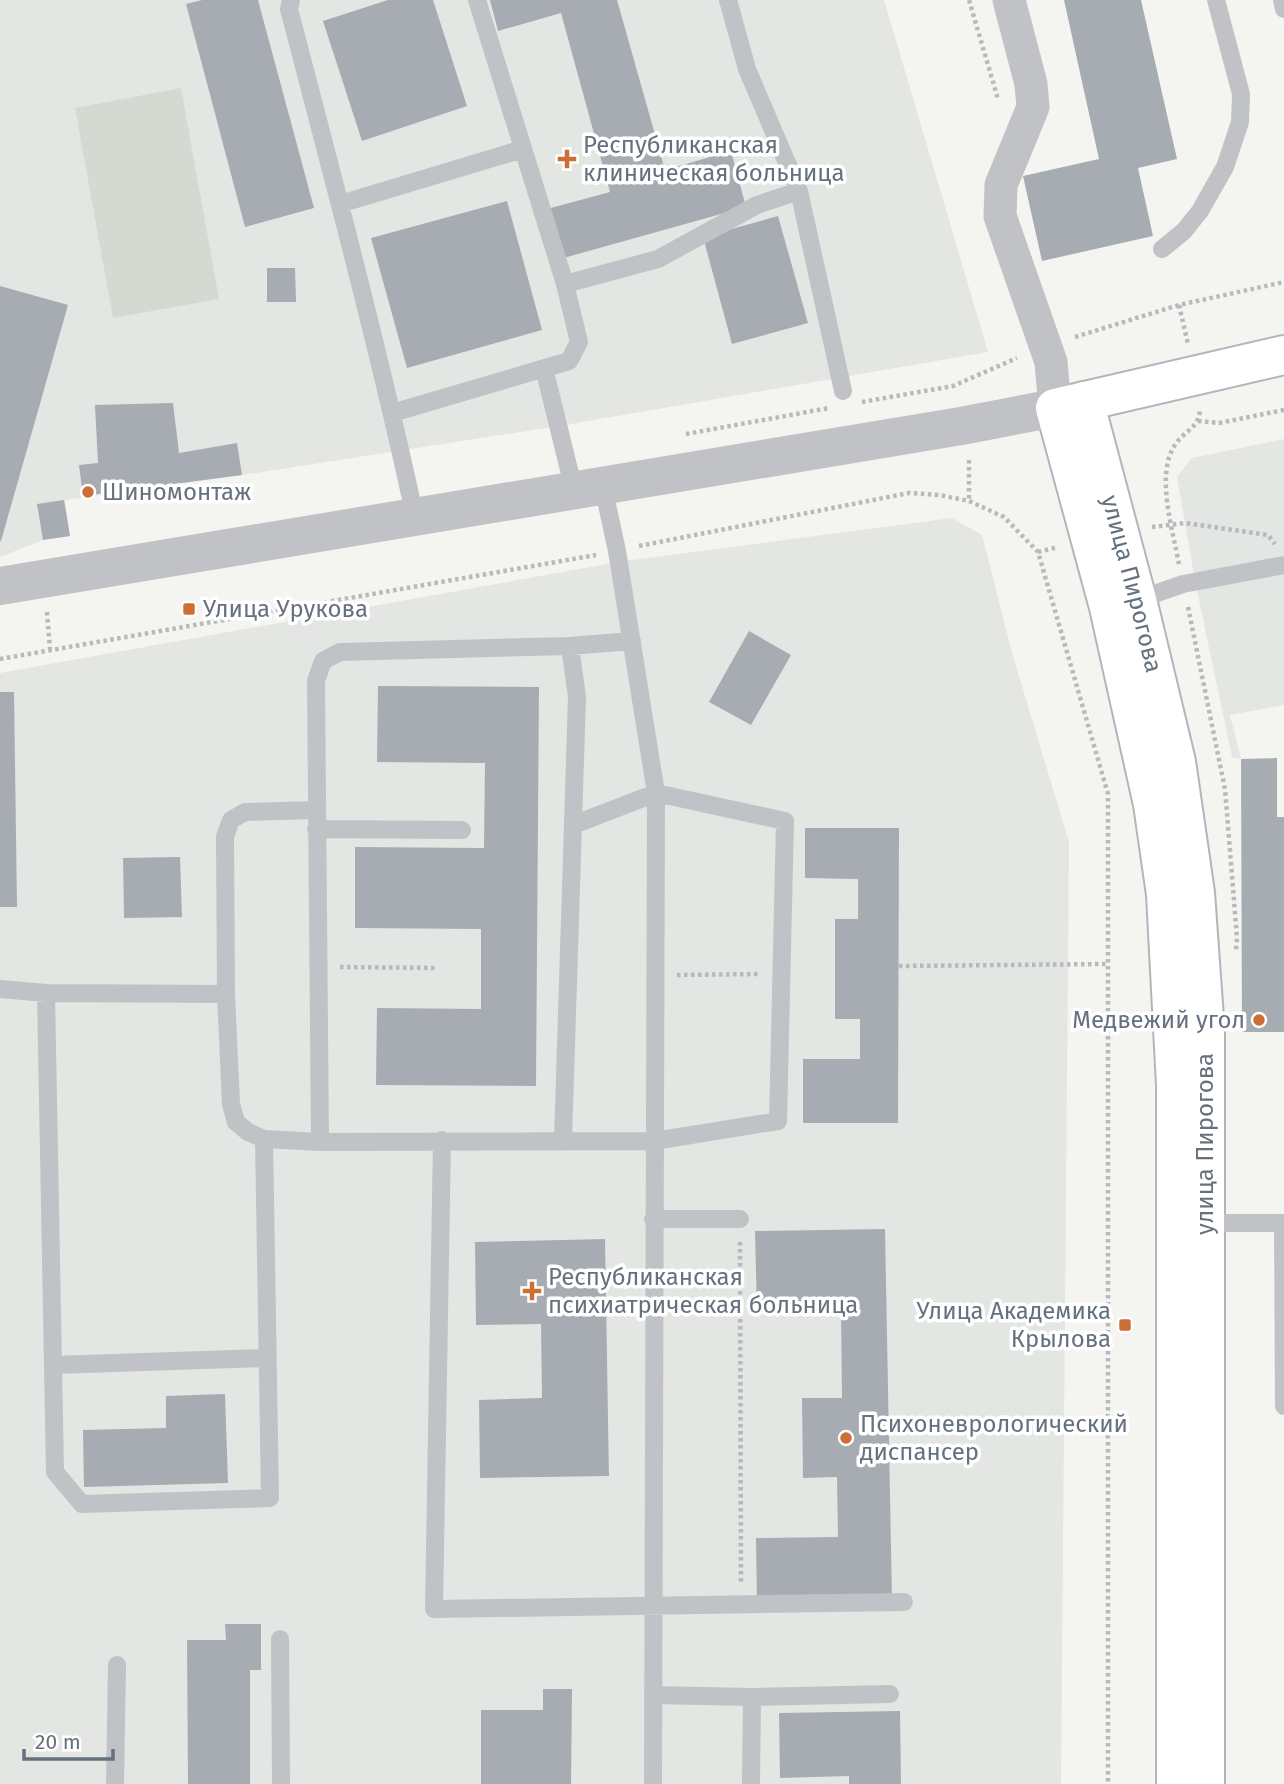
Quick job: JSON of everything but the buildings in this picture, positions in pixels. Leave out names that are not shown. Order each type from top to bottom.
[{"type":"main road","points":[[1069,404],[1284,355]]},
{"type":"main road","name":"улица Пирогова","points":[[1069,404],[1138,600],[1176,762],[1195,893],[1205,1032],[1191,1223],[1176,1784]]},
{"type":"main road","name":"улица Пирогова","points":[[1069,404],[1109,607],[1153,804],[1166,894],[1176,1085],[1191,1223],[1205,1784]]},
{"type":"street","name":"улица Пирогова","points":[[1009,0],[1031,84],[1033,107],[1000,185],[1000,216],[1069,404]]},
{"type":"street","points":[[0,586],[961,426],[1069,404]]},
{"type":"lane","points":[[291,0],[289,9],[392,413],[415,517]]},
{"type":"lane","points":[[392,413],[569,361],[579,342],[565,284],[477,0]]},
{"type":"lane","points":[[728,0],[747,69],[799,191],[843,391]]},
{"type":"lane","points":[[1162,249],[1184,231],[1200,211],[1224,167],[1240,122],[1241,94],[1216,0]]},
{"type":"lane","points":[[1282,0],[1284,9]]},
{"type":"lane","points":[[340,204],[523,149]]},
{"type":"lane","points":[[565,284],[658,259],[757,205],[799,191]]},
{"type":"lane","points":[[544,369],[588,488],[617,551],[656,793],[653,1784]]},
{"type":"lane","points":[[1138,600],[1183,584],[1284,565]]},
{"type":"lane","points":[[320,1142],[316,681],[323,661],[340,652],[570,646],[632,641]]},
{"type":"lane","points":[[563,1140],[578,697],[570,646]]},
{"type":"lane","points":[[316,810],[245,812],[231,820],[225,836],[226,994],[231,1104],[236,1122],[248,1132],[264,1139],[320,1142],[654,1141],[778,1121],[785,821],[656,793],[573,825]]},
{"type":"lane","points":[[316,829],[462,830]]},
{"type":"lane","points":[[0,989],[46,993],[226,994]]},
{"type":"lane","points":[[46,993],[55,1472],[82,1504],[270,1499],[264,1139]]},
{"type":"lane","points":[[442,1140],[434,1609],[904,1602]]},
{"type":"lane","points":[[653,1219],[740,1219]]},
{"type":"lane","points":[[1191,1223],[1284,1223],[1284,1406]]},
{"type":"lane","points":[[54,1365],[267,1358]]},
{"type":"lane","points":[[280,1639],[281,1784]]},
{"type":"lane","points":[[116,1784],[117,1665]]},
{"type":"lane","points":[[653,1695],[752,1697],[890,1694]]},
{"type":"lane","points":[[751,1784],[752,1697]]},
{"type":"path","points":[[969,0],[999,103]]},
{"type":"path","points":[[860,402],[953,386],[1179,305],[1284,282]]},
{"type":"path","points":[[1179,305],[1190,352]]},
{"type":"path","points":[[1182,576],[1171,523],[1166,484],[1167,465],[1175,445],[1198,421],[1200,403]]},
{"type":"path","points":[[673,436],[833,407]]},
{"type":"path","points":[[1198,421],[1219,423],[1284,410]]},
{"type":"path","points":[[969,459],[969,501]]},
{"type":"path","points":[[636,547],[909,494],[939,495],[969,501],[1004,517],[1038,552],[1108,794],[1108,1784]]},
{"type":"path","points":[[1171,523],[1268,535],[1276,545]]},
{"type":"path","points":[[0,659],[597,554]]},
{"type":"path","points":[[46,607],[50,649]]},
{"type":"path","points":[[899,966],[1107,964]]},
{"type":"path","points":[[318,967],[437,968]]},
{"type":"path","points":[[655,975],[781,974]]},
{"type":"path","points":[[740,1219],[741,1605]]},
{"type":"shaded area","name":"Республиканская клиническая больница","points":[[0,0],[884,0],[988,352],[559,426],[65,500],[70,536],[43,540],[0,557]]},
{"type":"shaded area","points":[[181,88],[219,299],[113,318],[75,108]]},
{"type":"shaded area","points":[[1284,439],[1284,705],[1230,715],[1241,759],[1232,757],[1195,581],[1177,477],[1192,458]]},
{"type":"shaded area","name":"Республиканская психиатрическая больница","points":[[952,518],[982,535],[1012,653],[1069,842],[1061,1784],[0,1784],[0,673],[618,562]]},
{"type":"place","name":"Республиканская клиническая больница","points":[[567,159]]},
{"type":"place","name":"Шиномонтаж","points":[[88,492]]},
{"type":"place","name":"Улица Урукова","points":[[189,609]]},
{"type":"place","name":"Медвежий угол","points":[[1259,1020]]},
{"type":"place","name":"Республиканская психиатрическая больница","points":[[532,1291]]},
{"type":"place","name":"Улица Академика Крылова","points":[[1125,1325]]},
{"type":"place","name":"Психоневрологический диспансер","points":[[846,1438]]}]
